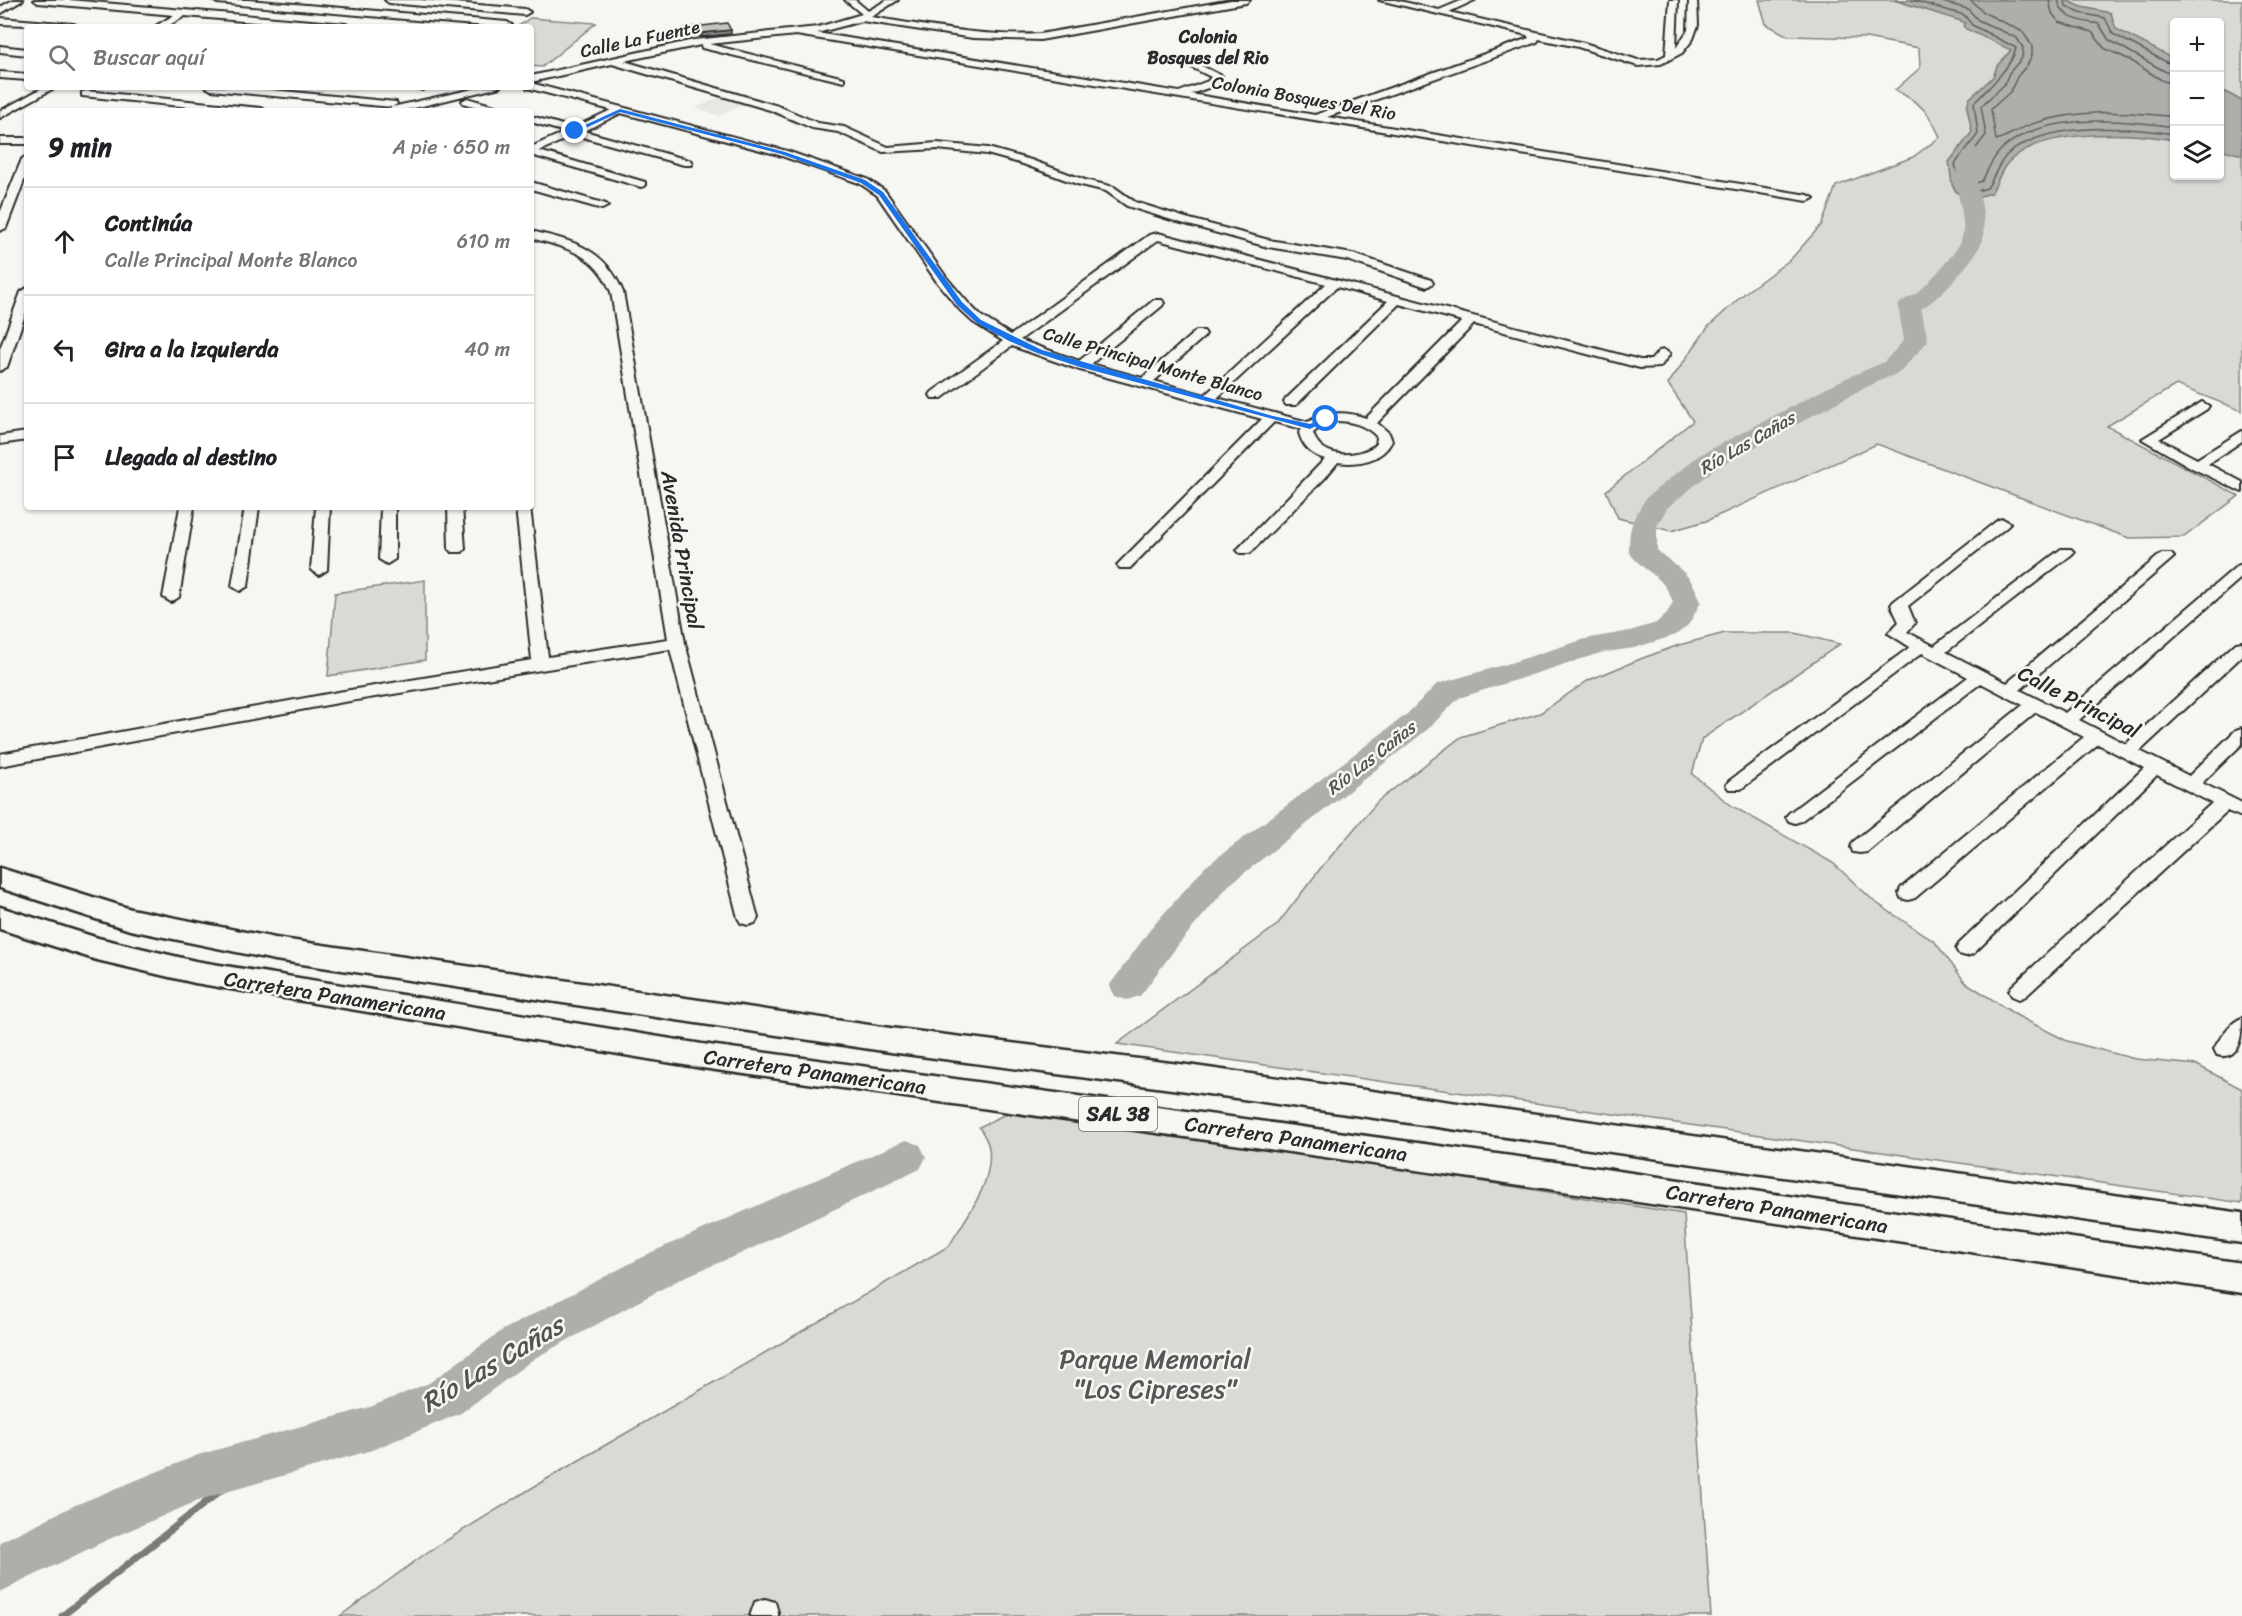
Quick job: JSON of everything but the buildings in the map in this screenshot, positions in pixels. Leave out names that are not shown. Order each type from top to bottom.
[{"type":"highway","name":"Carretera Panamericana","points":[[0,878],[130,919],[274,949],[719,1015],[1187,1078],[2242,1228]]},
{"type":"highway","name":"Carretera Panamericana","points":[[0,918],[97,949],[195,972],[697,1055],[1587,1180],[2242,1278]]},
{"type":"highway","points":[[697,1055],[716,1043],[721,1034],[723,1025],[719,1015]]},
{"type":"highway","points":[[823,1074],[816,1061],[816,1053],[819,1044],[833,1031]]},
{"type":"street","points":[[0,11],[19,0]]},
{"type":"street","points":[[38,0],[312,24]]},
{"type":"street","points":[[217,0],[495,24]]},
{"type":"street","points":[[389,0],[525,12]]},
{"type":"street","points":[[849,0],[865,17],[969,35],[1017,39],[1040,37],[1246,0]]},
{"type":"street","name":"Calle La Fuente","points":[[534,78],[694,43],[819,30],[865,17],[894,0]]},
{"type":"street","points":[[1383,0],[1534,36],[1583,45],[1624,60],[1646,64],[1662,61],[1679,52],[1689,37],[1693,25],[1691,6],[1693,0]]},
{"type":"street","points":[[1441,12],[1471,0]]},
{"type":"street","points":[[1671,56],[1674,0]]},
{"type":"street","points":[[374,24],[411,1]]},
{"type":"street","points":[[164,24],[200,4]]},
{"type":"street","points":[[0,21],[37,24]]},
{"type":"street","name":"Colonia Bosques Del Rio","points":[[794,32],[1808,198]]},
{"type":"street","points":[[1318,117],[1529,43],[1534,40],[1534,36]]},
{"type":"street","points":[[694,43],[841,80]]},
{"type":"street","points":[[0,49],[24,52]]},
{"type":"street","points":[[613,61],[774,108],[816,126],[840,129],[887,150],[937,146],[988,151],[1027,162],[1081,182],[1110,189],[1131,204],[1182,220],[1268,243],[1349,257],[1427,283]]},
{"type":"street","points":[[1182,94],[1212,83],[1217,76],[1196,66]]},
{"type":"street","points":[[0,75],[24,77]]},
{"type":"street","name":"Calle Principal Monte Blanco","points":[[534,87],[783,153],[863,181],[881,193],[960,304],[979,321],[1011,339],[1039,352],[1082,365],[1310,427]]},
{"type":"street","points":[[0,114],[46,90]]},
{"type":"street","points":[[247,108],[273,90],[384,108]]},
{"type":"street","points":[[395,108],[481,90]]},
{"type":"street","points":[[86,94],[224,108]]},
{"type":"street","points":[[466,101],[490,108]]},
{"type":"street","points":[[0,106],[15,107]]},
{"type":"street","points":[[534,151],[620,110]]},
{"type":"street","points":[[534,120],[688,164]]},
{"type":"street","points":[[0,141],[24,141]]},
{"type":"street","points":[[534,153],[641,184]]},
{"type":"street","points":[[0,228],[24,167]]},
{"type":"street","points":[[534,186],[602,206]]},
{"type":"street","name":"Avenida Principal","points":[[534,235],[587,254],[598,261],[608,271],[617,292],[677,643],[748,918]]},
{"type":"street","points":[[937,395],[1011,339],[1153,237],[1158,236],[1640,364],[1655,364],[1664,354]]},
{"type":"street","points":[[1208,399],[1335,283]]},
{"type":"street","points":[[1291,402],[1397,299]]},
{"type":"street","points":[[0,367],[24,300]]},
{"type":"street","points":[[1082,365],[1158,303]]},
{"type":"street","points":[[1369,423],[1471,319]]},
{"type":"street","points":[[1144,382],[1200,334]]},
{"type":"street","points":[[2202,406],[2149,439],[2242,488]]},
{"type":"street","points":[[1125,565],[1271,417]]},
{"type":"street","points":[[1336,417],[1359,419],[1369,423],[1383,435],[1384,442],[1381,448],[1361,457],[1334,457],[1312,447],[1307,440],[1306,433],[1317,422],[1336,417]]},
{"type":"street","points":[[2197,465],[2242,435]]},
{"type":"street","points":[[0,440],[24,436]]},
{"type":"street","points":[[1245,549],[1320,475],[1334,457]]},
{"type":"street","points":[[171,597],[186,510]]},
{"type":"street","points":[[240,586],[252,510]]},
{"type":"street","points":[[319,570],[323,510]]},
{"type":"street","points":[[387,560],[388,510]]},
{"type":"street","points":[[455,510],[457,549]]},
{"type":"street","points":[[524,510],[540,662]]},
{"type":"street","name":"Calle Principal","points":[[2003,523],[1899,605],[1905,614],[1907,623],[1896,633],[2234,806]]},
{"type":"street","points":[[1735,785],[2066,552]]},
{"type":"street","points":[[2008,691],[2166,557]]},
{"type":"street","points":[[2067,721],[2242,569]]},
{"type":"street","points":[[0,760],[205,721],[462,678],[540,662],[677,643]]},
{"type":"street","points":[[2128,752],[2242,647]]},
{"type":"street","points":[[1795,817],[1980,676]]},
{"type":"street","points":[[1860,847],[2035,704]]},
{"type":"street","points":[[2191,784],[2242,734]]},
{"type":"street","points":[[1908,893],[2096,736]]},
{"type":"street","points":[[1966,949],[2156,766]]},
{"type":"street","points":[[2019,991],[2234,806]]},
{"type":"street","points":[[2224,1049],[2242,1026]]},
{"type":"shaded area","points":[[726,94],[751,101],[719,116],[696,108]]},
{"type":"green space","points":[[1759,0],[2242,0],[2242,411],[2176,385],[2107,426],[2239,496],[2184,537],[2129,538],[1877,444],[1706,521],[1671,531],[1618,518],[1606,491],[1693,421],[1668,384],[1708,327],[1746,292],[1791,259],[1822,224],[1836,186],[1913,157],[1940,137],[1923,109],[1895,90],[1920,68],[1919,48],[1866,38],[1788,36],[1766,24]]},
{"type":"green space","points":[[530,18],[596,23],[542,67],[534,66],[534,24],[521,24]]},
{"type":"green space","points":[[425,580],[425,660],[328,676],[335,593]]},
{"type":"green space","points":[[1725,633],[1795,633],[1840,644],[1702,739],[1692,774],[1732,806],[1833,863],[1875,902],[1935,942],[1965,982],[2016,1015],[2067,1041],[2135,1059],[2197,1065],[2242,1089],[2242,1203],[1117,1044],[1277,925],[1320,869],[1378,801],[1461,737],[1540,713],[1589,680],[1643,658],[1679,645]]},
{"type":"green space","name":"Parque Memorial \"Los Cipreses\"","points":[[1020,1107],[1684,1214],[1711,1616],[340,1616],[429,1551],[540,1483],[949,1246],[977,1199],[987,1174],[989,1148],[979,1127]]},
{"type":"water","points":[[1894,0],[2066,0],[2082,7],[2111,13],[2116,29],[2170,58],[2170,140],[2091,135],[2047,142],[2028,148],[2013,158],[2003,170],[1991,193],[1977,197],[1957,193],[1952,185],[1949,162],[1972,132],[1967,108],[1969,99],[1993,77],[1997,66],[2011,50],[1966,29],[1963,26],[1965,23]]},
{"type":"water","points":[[2224,91],[2242,101],[2242,155],[2224,150]]},
{"type":"waterway","name":"Río Las Cañas","points":[[1127,986],[1165,936],[1217,876],[1417,722],[1448,691],[1518,671],[1595,645],[1634,639],[1666,629],[1679,618],[1687,602],[1679,583],[1669,572],[1643,552],[1643,526],[1656,503],[1707,462],[1851,385],[1892,367],[1916,341],[1909,306],[1934,290],[1971,243],[1973,216],[1966,185],[1971,156],[1975,154]]},
{"type":"waterway","name":"Río Las Cañas","points":[[0,1568],[90,1523],[198,1478],[372,1428],[445,1398],[519,1344],[667,1265],[727,1240],[906,1157]]},
{"type":"waterway","points":[[62,1616],[262,1458]]},
{"type":"district","name":"Colonia Bosques del Rio","points":[[1208,47]]},
{"type":"route","points":[[575,131],[620,110],[783,153],[843,173],[863,181],[881,193],[960,304],[979,321],[1011,339],[1039,352],[1082,365],[1310,427],[1326,419]]}]
